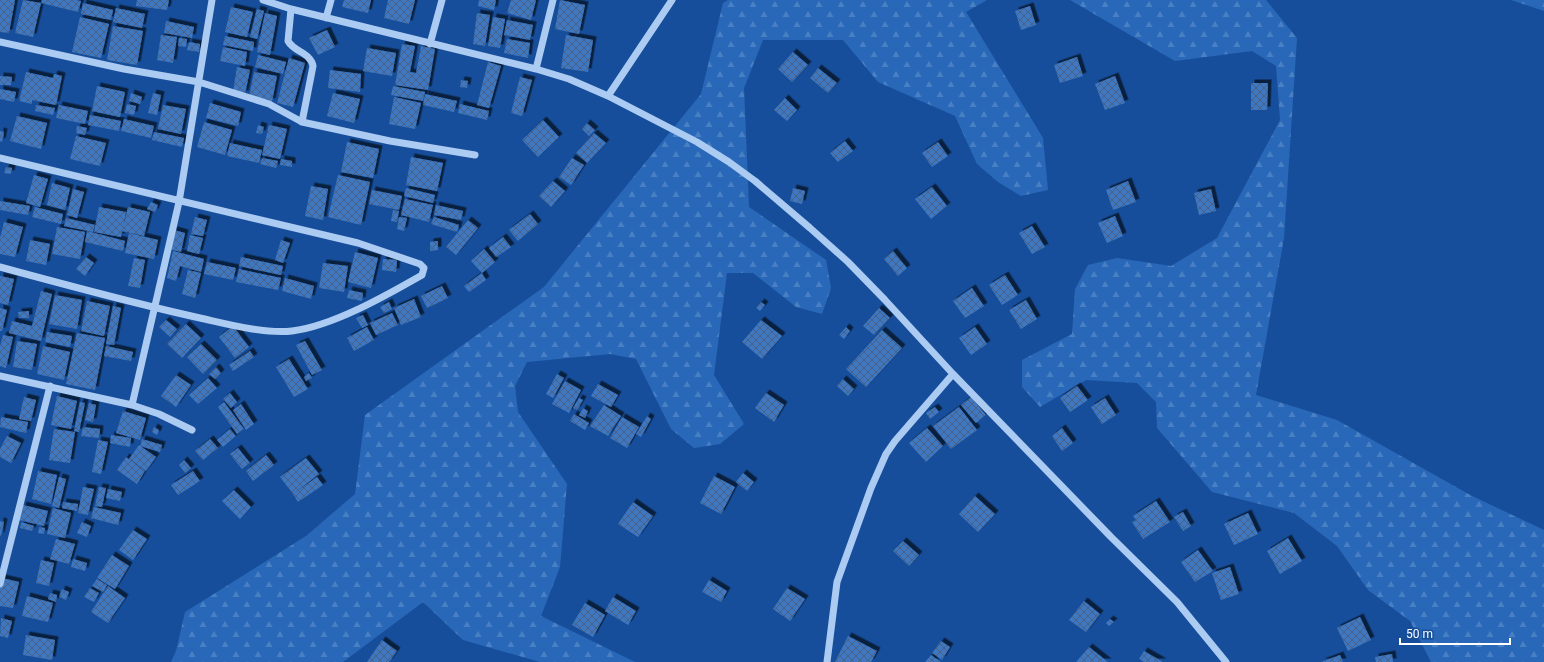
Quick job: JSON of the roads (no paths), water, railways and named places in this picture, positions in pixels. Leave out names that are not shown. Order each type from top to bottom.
[{"type":"street","points":[[132,405],[179,202],[212,0]]},
{"type":"street","points":[[263,0],[291,9],[536,69],[569,79],[608,96],[697,142],[729,162],[755,181],[848,262],[894,309],[953,374],[1111,537],[1177,602],[1226,662]]},
{"type":"street","points":[[326,18],[331,0]]},
{"type":"street","points":[[430,44],[442,0]]},
{"type":"street","points":[[536,69],[553,0]]},
{"type":"street","points":[[608,96],[672,0]]},
{"type":"street","points":[[291,9],[288,41],[290,46],[309,57],[313,66],[302,122]]},
{"type":"street","points":[[0,42],[124,69],[199,82],[269,104],[302,122],[390,141],[474,155]]},
{"type":"street","points":[[0,158],[179,202],[358,243],[420,264],[424,268],[424,272],[422,275],[356,310],[293,331],[269,330],[154,308],[0,267]]},
{"type":"street","points":[[827,662],[837,582],[871,488],[891,448],[953,374]]},
{"type":"street","points":[[0,376],[132,405],[159,414],[192,430]]},
{"type":"street","points":[[0,584],[50,386]]}]
